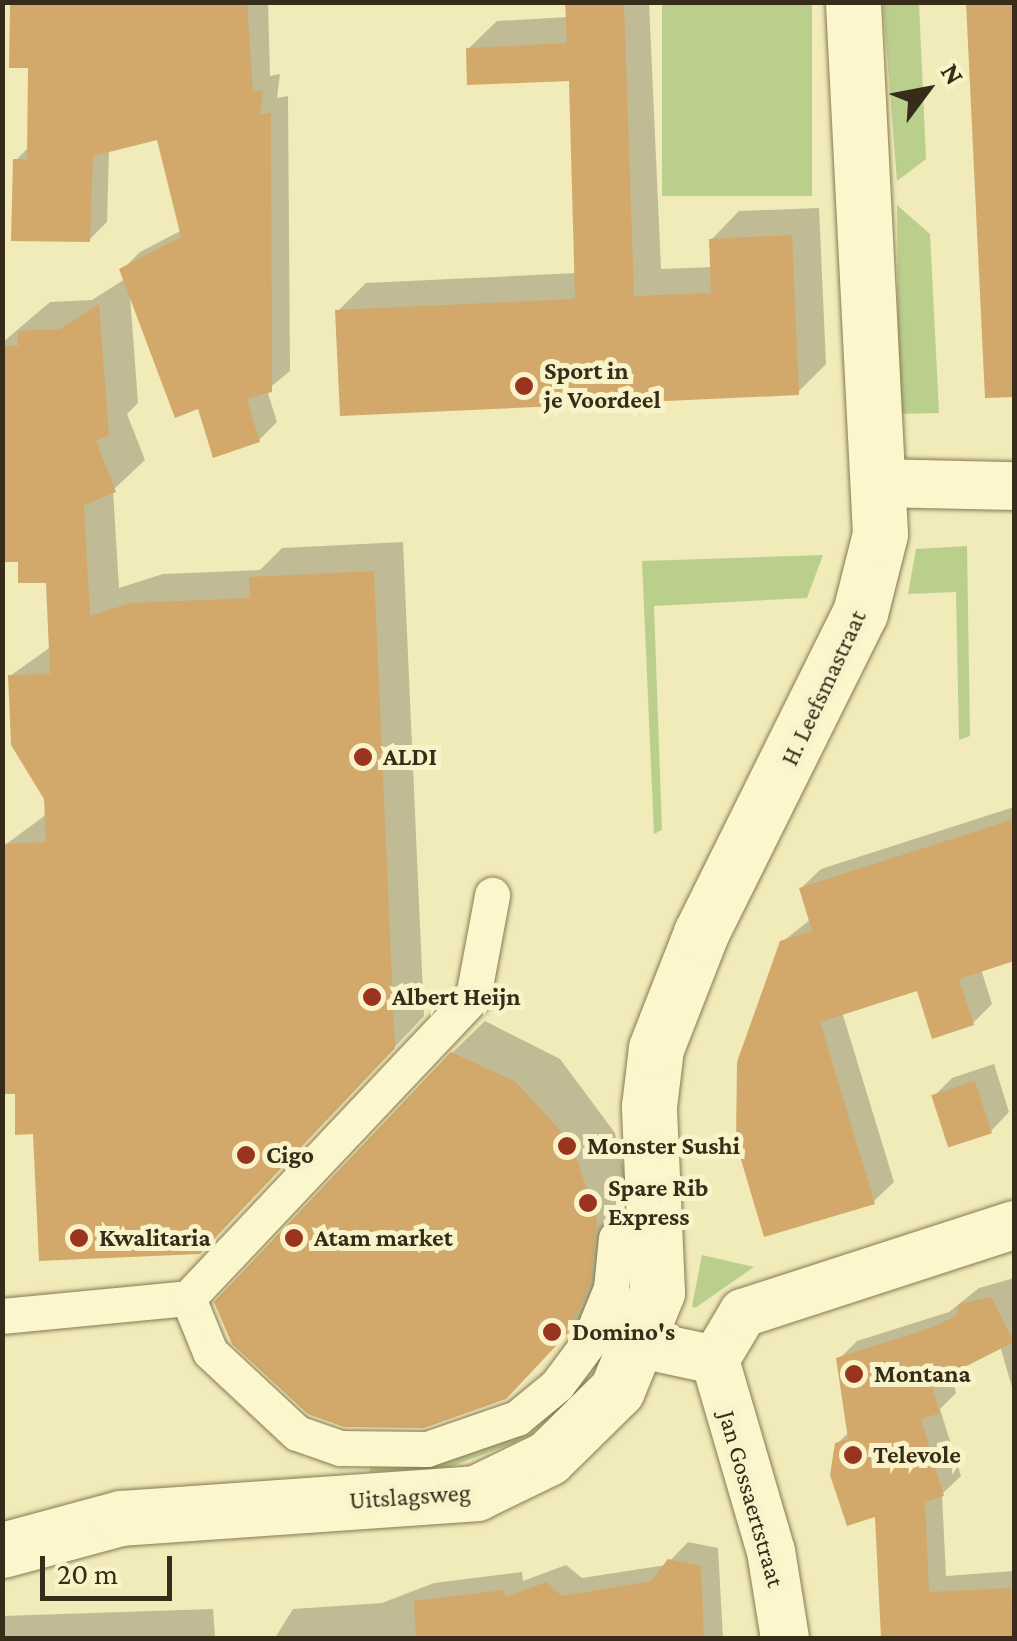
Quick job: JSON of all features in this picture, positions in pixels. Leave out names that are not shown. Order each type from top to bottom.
[{"type":"street","name":"H. Leefsmastraat","points":[[641,1344],[662,1237],[649,1106],[656,1048],[701,933],[860,613],[880,534],[853,2]]},
{"type":"street","points":[[878,483],[1014,486]]},
{"type":"street","points":[[169,1329],[188,1298],[472,998],[492,895]]},
{"type":"street","points":[[641,1344],[715,1360],[724,1334],[756,1307],[1014,1225]]},
{"type":"street","points":[[188,1298],[210,1352],[296,1433],[340,1448],[427,1450],[517,1418],[557,1385],[589,1342],[611,1288],[616,1238]]},
{"type":"street","points":[[2,1316],[188,1298]]},
{"type":"street","name":"Uitslagsweg","points":[[2,1550],[120,1518],[476,1493],[588,1427],[641,1344]]},
{"type":"street","name":"Jan Gossaertstraat","points":[[715,1360],[770,1551],[785,1638]]},
{"type":"green space","points":[[662,3],[812,3],[812,196],[662,196]]},
{"type":"green space","points":[[883,3],[919,3],[926,159],[897,181]]},
{"type":"green space","points":[[897,205],[930,234],[939,413],[899,414]]},
{"type":"green space","points":[[967,546],[970,736],[959,740],[956,592],[908,594],[916,549]]},
{"type":"green space","points":[[823,555],[807,598],[654,606],[662,830],[654,834],[642,561]]},
{"type":"green space","points":[[702,1255],[754,1267],[695,1308],[692,1306]]},
{"type":"green space","points":[[610,1343],[562,1408],[514,1443],[450,1467],[370,1472],[370,1462],[446,1460],[508,1436]]},
{"type":"building","points":[[10,2],[247,2],[253,92],[263,90],[260,115],[271,112],[272,392],[247,399],[260,442],[213,458],[198,409],[175,418],[119,269],[181,237],[157,140],[93,156],[90,242],[11,241],[13,159],[27,159],[28,68],[9,68]]},
{"type":"building","points":[[565,2],[624,2],[634,296],[711,293],[709,239],[792,235],[799,395],[340,416],[335,310],[575,299],[569,81],[467,85],[466,48],[567,43]]},
{"type":"building","points":[[966,2],[1014,2],[1014,397],[985,398]]},
{"type":"building","points":[[99,304],[109,435],[96,441],[116,492],[84,505],[90,616],[131,603],[250,598],[249,577],[374,571],[395,1048],[200,1254],[39,1261],[33,1134],[15,1135],[15,1094],[2,1094],[3,844],[46,842],[44,799],[11,745],[8,675],[50,674],[46,583],[18,583],[18,562],[2,562],[2,346],[18,346],[18,331],[60,329]]},
{"type":"building","points":[[1014,819],[1014,961],[959,979],[974,1025],[932,1039],[917,991],[820,1022],[875,1204],[764,1237],[736,1143],[737,1062],[780,941],[812,931],[799,888]]},
{"type":"building","points":[[451,1052],[516,1082],[571,1142],[597,1219],[590,1283],[570,1331],[506,1399],[424,1428],[344,1427],[308,1414],[232,1344],[214,1302]]},
{"type":"building","points":[[975,1081],[992,1133],[948,1148],[931,1095]]},
{"type":"building","points":[[991,1297],[1014,1342],[931,1384],[940,1413],[921,1419],[944,1496],[925,1502],[929,1592],[1011,1588],[1013,1638],[881,1638],[875,1517],[847,1526],[830,1475],[835,1443],[848,1439],[836,1358],[928,1329],[956,1316],[959,1304]]},
{"type":"building","points":[[668,1559],[701,1566],[704,1638],[416,1638],[414,1601],[504,1590],[505,1597],[546,1582],[562,1596],[651,1581]]},
{"type":"place","name":"Sport in je Voordeel","points":[[524,386]]},
{"type":"place","name":"ALDI","points":[[363,757]]},
{"type":"place","name":"Albert Heijn","points":[[372,997]]},
{"type":"place","name":"Monster Sushi","points":[[567,1146]]},
{"type":"place","name":"Cigo","points":[[246,1155]]},
{"type":"place","name":"Spare Rib Express","points":[[588,1203]]},
{"type":"place","name":"Kwalitaria","points":[[79,1238]]},
{"type":"place","name":"Atam market","points":[[294,1238]]},
{"type":"place","name":"Domino's","points":[[552,1332]]},
{"type":"place","name":"Montana","points":[[854,1374]]},
{"type":"place","name":"Televole","points":[[853,1455]]}]
